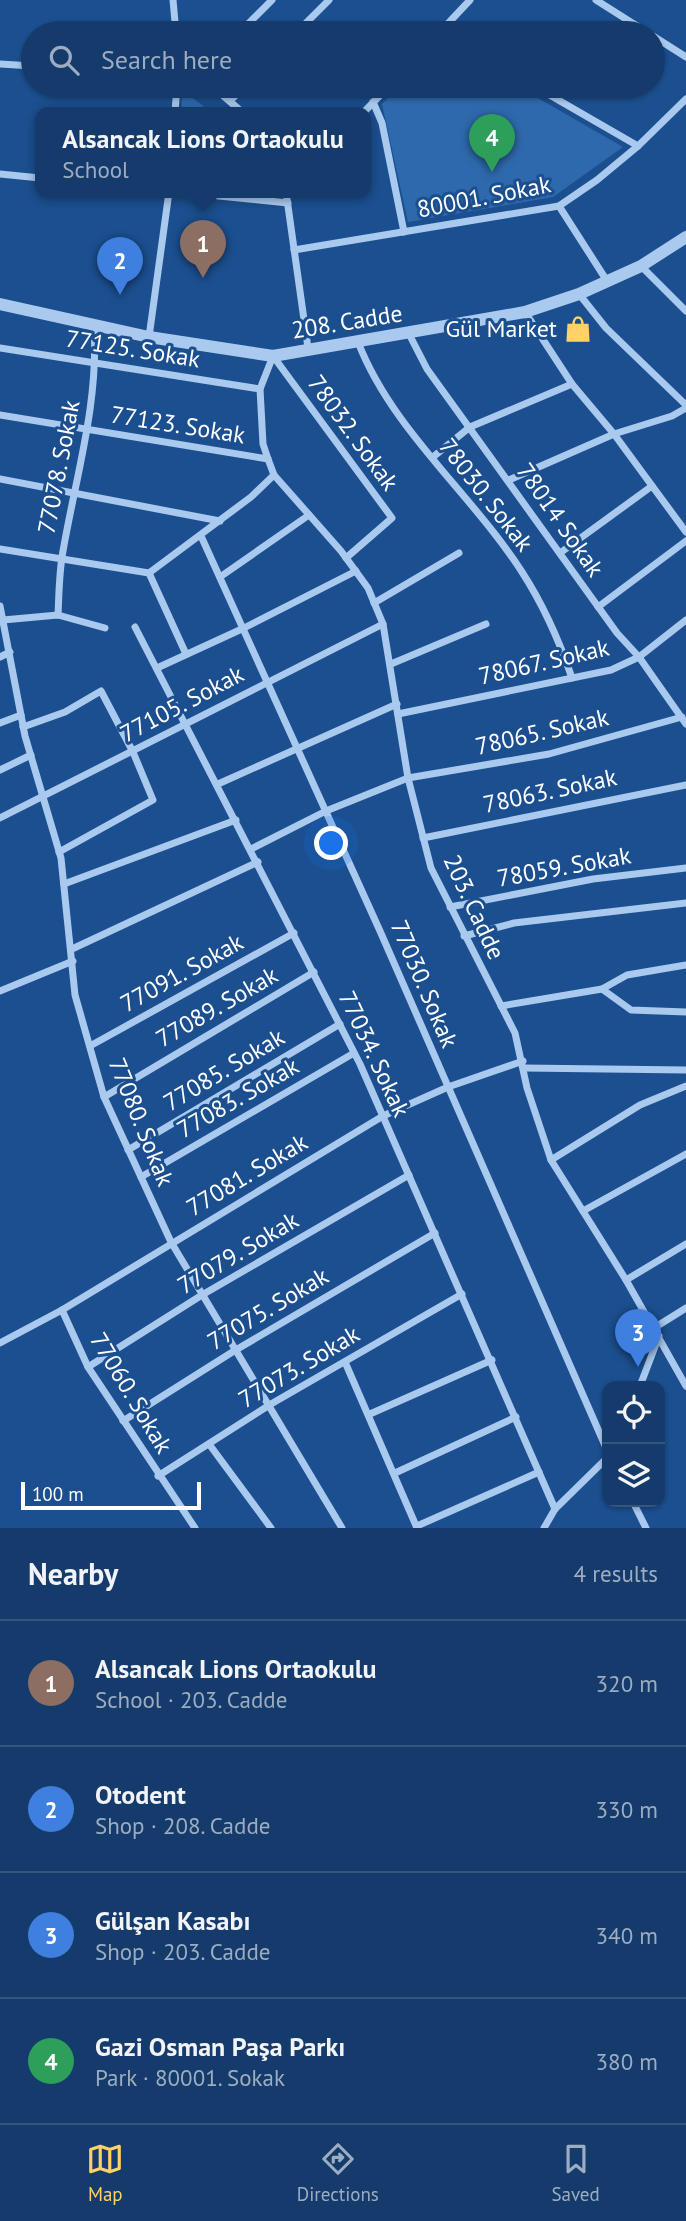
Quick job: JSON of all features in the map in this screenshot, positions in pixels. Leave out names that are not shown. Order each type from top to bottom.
[{"type":"street","points":[[174,0],[175,21]]},
{"type":"street","points":[[251,21],[272,0]]},
{"type":"street","points":[[308,21],[329,0]]},
{"type":"street","points":[[452,21],[470,0]]},
{"type":"street","points":[[597,0],[629,21]]},
{"type":"street","points":[[665,44],[686,57]]},
{"type":"street","points":[[0,64],[21,65]]},
{"type":"street","points":[[226,98],[237,107]]},
{"type":"street","points":[[230,101],[233,98]]},
{"type":"street","points":[[368,107],[377,98]]},
{"type":"street","points":[[555,98],[638,146]]},
{"type":"street","name":"80001. Sokak","points":[[295,250],[559,206],[597,180],[638,146],[686,99]]},
{"type":"street","points":[[373,102],[382,122],[404,232]]},
{"type":"street","points":[[0,174],[35,178]]},
{"type":"street","points":[[149,337],[168,198]]},
{"type":"street","points":[[238,198],[288,203]]},
{"type":"street","points":[[287,198],[308,348]]},
{"type":"street","points":[[559,206],[607,281]]},
{"type":"street","name":"208. Cadde","points":[[0,304],[149,337],[273,356],[525,313],[579,294],[641,266],[686,237]]},
{"type":"street","points":[[641,266],[686,311]]},
{"type":"street","points":[[509,480],[614,434],[672,416],[686,406],[606,328],[579,294]]},
{"type":"street","points":[[525,313],[572,384],[614,434],[686,532]]},
{"type":"street","name":"77078. Sokak","points":[[58,615],[62,561],[97,363],[94,326]]},
{"type":"street","name":"78014 Sokak","points":[[409,334],[427,369],[598,607],[639,657],[684,720]]},
{"type":"street","name":"78030. Sokak","points":[[358,342],[367,364],[433,457],[521,570],[555,631],[572,678]]},
{"type":"street","name":"77125. Sokak","points":[[0,348],[260,389]]},
{"type":"street","name":"203. Cadde","points":[[273,356],[260,389],[263,444],[274,475],[356,571],[368,588],[383,624],[408,778],[431,868],[515,1033],[524,1064],[527,1088],[551,1160],[626,1280],[686,1386]]},
{"type":"street","name":"78032. Sokak","points":[[273,356],[392,518],[346,558]]},
{"type":"street","points":[[433,457],[470,427],[572,384]]},
{"type":"street","name":"77123. Sokak","points":[[0,415],[268,460]]},
{"type":"street","points":[[0,549],[149,573],[201,536],[274,475]]},
{"type":"street","points":[[0,480],[75,491],[220,521]]},
{"type":"street","points":[[560,553],[652,486]]},
{"type":"street","points":[[220,577],[309,515]]},
{"type":"street","name":"77030. Sokak","points":[[201,536],[299,750],[604,1444]]},
{"type":"street","points":[[598,607],[686,541]]},
{"type":"street","points":[[374,603],[459,553]]},
{"type":"street","points":[[157,668],[244,628],[356,571]]},
{"type":"street","points":[[149,573],[186,654]]},
{"type":"street","name":"77080. Sokak","points":[[0,606],[23,727],[59,852],[72,949],[75,995],[104,1097],[171,1242],[234,1350],[271,1404],[342,1528]]},
{"type":"street","points":[[3,621],[58,615],[105,628]]},
{"type":"street","name":"78067. Sokak","points":[[398,713],[611,670],[639,657],[686,620]]},
{"type":"street","name":"77105. Sokak","points":[[0,818],[44,799],[268,681],[383,624]]},
{"type":"street","points":[[391,664],[486,624]]},
{"type":"street","name":"77034. Sokak","points":[[135,628],[188,725],[354,1052],[492,1360],[555,1509]]},
{"type":"street","points":[[0,657],[10,652]]},
{"type":"street","points":[[23,727],[65,712],[101,691],[133,751],[153,800],[59,852]]},
{"type":"street","points":[[218,784],[397,704]]},
{"type":"street","points":[[0,723],[21,715]]},
{"type":"street","name":"78065. Sokak","points":[[251,849],[326,811],[408,778],[549,754],[684,720]]},
{"type":"street","points":[[0,770],[31,755]]},
{"type":"street","name":"78063. Sokak","points":[[423,838],[686,785]]},
{"type":"street","points":[[64,884],[236,820]]},
{"type":"street","points":[[72,949],[258,862]]},
{"type":"street","name":"78059. Sokak","points":[[450,907],[593,879],[686,868]]},
{"type":"street","points":[[464,936],[514,923],[686,903]]},
{"type":"street","name":"77091. Sokak","points":[[90,1046],[294,933]]},
{"type":"street","points":[[0,992],[73,961]]},
{"type":"street","points":[[501,1006],[602,989],[627,975],[686,965]]},
{"type":"street","name":"77089. Sokak","points":[[104,1097],[314,972]]},
{"type":"street","points":[[602,989],[631,1010],[686,1012]]},
{"type":"street","name":"77085. Sokak","points":[[128,1150],[340,1024]]},
{"type":"street","name":"77083. Sokak","points":[[141,1177],[354,1052]]},
{"type":"street","name":"77081. Sokak","points":[[0,1343],[62,1310],[383,1116],[447,1087],[524,1064],[686,1070]]},
{"type":"street","points":[[551,1160],[640,1105],[686,1086]]},
{"type":"street","points":[[583,1211],[686,1154]]},
{"type":"street","name":"77079. Sokak","points":[[88,1367],[202,1295],[409,1175]]},
{"type":"street","name":"77075. Sokak","points":[[123,1421],[234,1350],[435,1233]]},
{"type":"street","points":[[626,1280],[686,1244]]},
{"type":"street","name":"77073. Sokak","points":[[158,1476],[271,1404],[462,1294]]},
{"type":"street","points":[[654,1328],[686,1308]]},
{"type":"street","name":"77060. Sokak","points":[[62,1310],[88,1367],[195,1528]]},
{"type":"street","points":[[642,1381],[659,1336]]},
{"type":"street","points":[[370,1414],[492,1360]]},
{"type":"street","points":[[345,1362],[370,1414],[417,1527],[539,1472]]},
{"type":"street","points":[[395,1473],[516,1417]]},
{"type":"street","points":[[209,1444],[271,1528]]},
{"type":"street","points":[[544,1528],[555,1509],[602,1463]]},
{"type":"street","points":[[636,1507],[646,1527]]},
{"type":"shaded area","points":[[182,98],[193,98],[205,107],[181,107]]},
{"type":"shaded area","points":[[388,98],[538,98],[623,147],[553,197],[408,222],[382,104]]},
{"type":"place","name":"Gazi Osman Paşa Parkı","points":[[492,172]]},
{"type":"place","name":"Alsancak Lions Ortaokulu","points":[[203,278]]},
{"type":"place","name":"Otodent","points":[[120,295]]},
{"type":"place","name":"Gül Market","points":[[578,329]]},
{"type":"place","name":"Gülşan Kasabı","points":[[638,1367]]}]
